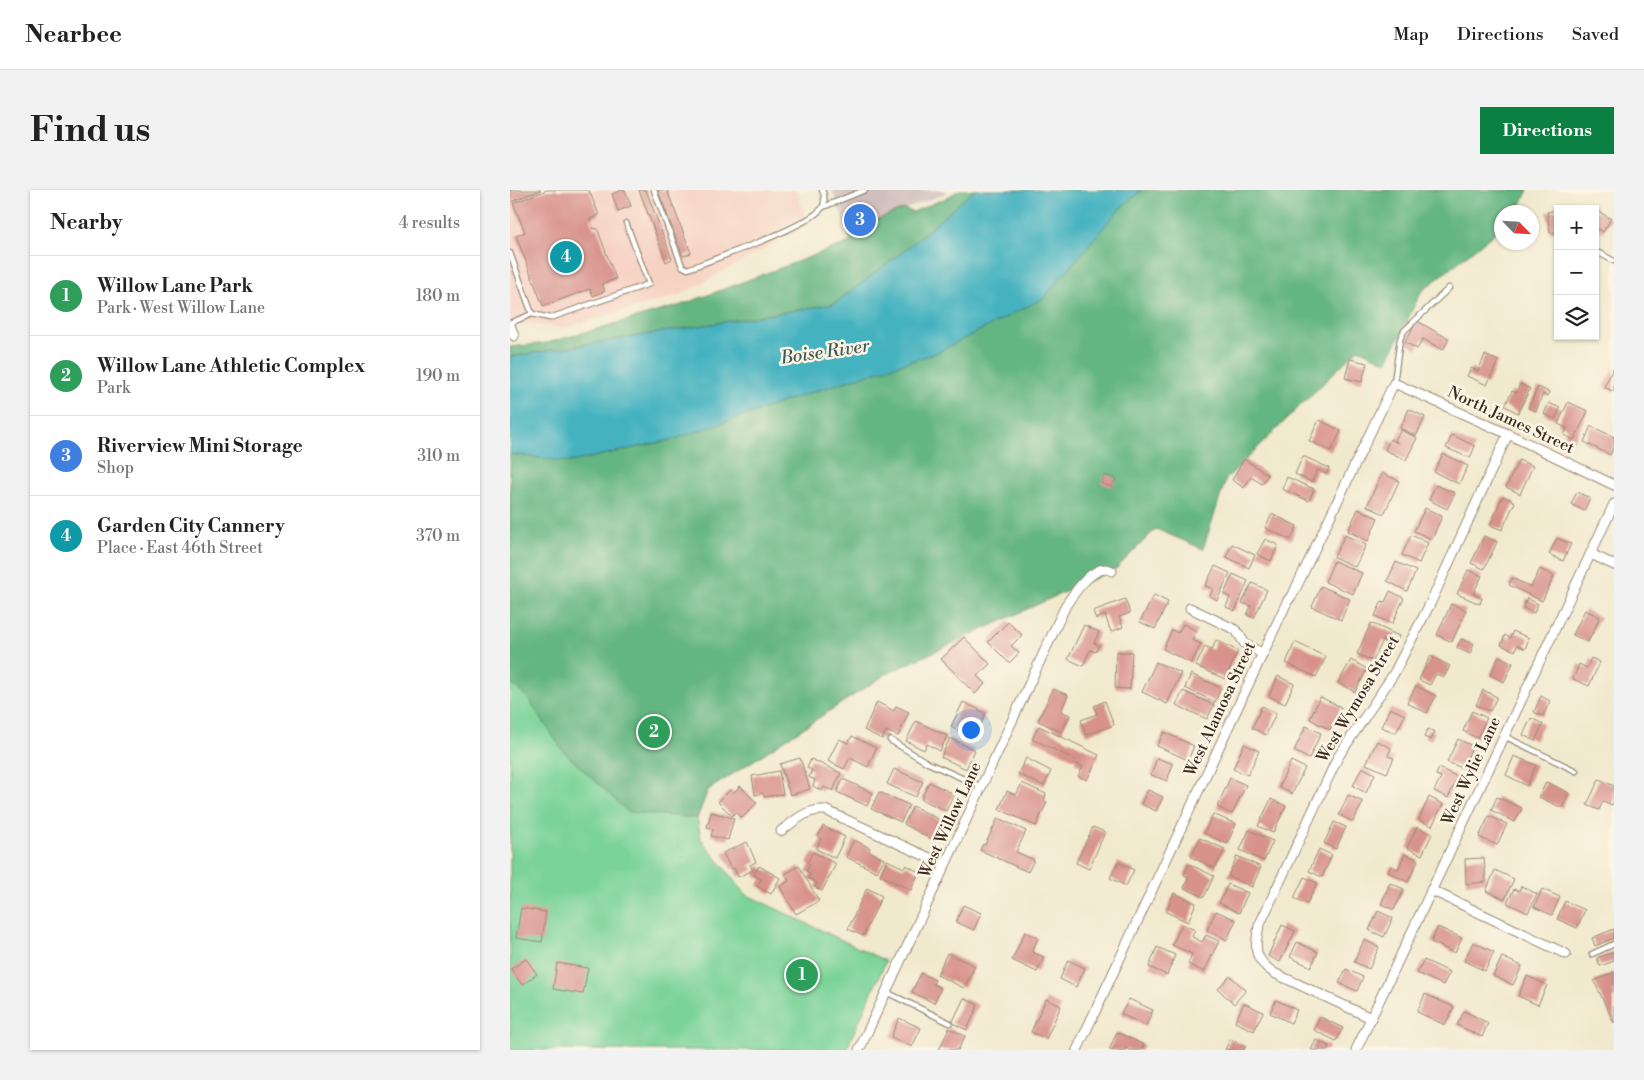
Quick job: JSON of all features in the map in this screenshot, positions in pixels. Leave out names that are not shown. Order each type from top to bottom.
[{"type":"street","points":[[510,324],[514,336]]},
{"type":"street","name":"North James Street","points":[[1394,383],[1614,484]]},
{"type":"street","name":"West Alamosa Street","points":[[1077,1050],[1263,654],[1394,383]]},
{"type":"street","name":"West Wymosa Street","points":[[1371,1018],[1274,973],[1264,966],[1257,955],[1256,942],[1259,926],[1338,757],[1397,667],[1430,604],[1508,434]]},
{"type":"street","name":"West Wylie Lane","points":[[1356,1050],[1614,504]]},
{"type":"street","points":[[1590,554],[1614,565]]},
{"type":"street","name":"West Willow Lane","points":[[859,1050],[1074,593],[1084,580],[1101,569],[1108,568],[1112,571]]},
{"type":"street","points":[[1190,608],[1236,630],[1245,644],[1263,654]]},
{"type":"street","points":[[781,831],[805,814],[814,810],[825,810],[945,865]]},
{"type":"street","points":[[1431,890],[1566,954]]},
{"type":"lane","points":[[654,190],[682,266],[688,269],[776,234],[815,216],[823,207],[865,190]]},
{"type":"lane","points":[[822,190],[824,195],[823,207]]},
{"type":"lane","points":[[510,324],[532,314],[550,318],[649,284],[626,223]]},
{"type":"lane","points":[[510,253],[532,314]]},
{"type":"lane","points":[[1599,254],[1614,261]]},
{"type":"lane","points":[[1394,383],[1400,339],[1404,331],[1449,288]]},
{"type":"lane","points":[[1504,736],[1576,771]]},
{"type":"lane","points":[[890,740],[928,763],[982,787]]},
{"type":"lane","points":[[1592,954],[1614,944]]},
{"type":"lane","points":[[886,992],[950,1023]]},
{"type":"shaded area","points":[[510,190],[796,190],[809,225],[680,295],[564,328],[526,324],[510,328]]},
{"type":"shaded area","points":[[832,190],[947,190],[942,195],[848,231]]},
{"type":"green space","points":[[959,190],[975,190],[905,250],[834,304],[510,357],[510,347],[547,343],[681,305],[847,243],[851,241],[848,231],[904,209],[913,212],[948,197]]},
{"type":"green space","points":[[1142,190],[1528,190],[1520,205],[1494,205],[1494,234],[1421,292],[1387,362],[1358,349],[1226,479],[1203,549],[1156,529],[1117,568],[886,674],[708,790],[697,818],[628,812],[563,751],[527,697],[510,683],[510,454],[570,462],[675,439],[815,391],[936,353]]},
{"type":"green space","points":[[510,470],[1067,587],[886,674],[708,790],[697,818],[701,839],[745,894],[886,961],[846,1050],[510,1050]]},
{"type":"water","name":"Boise River","points":[[975,190],[1142,190],[1121,207],[1044,298],[936,353],[815,391],[675,439],[570,462],[510,454],[510,357],[834,304],[905,250]]},
{"type":"building","points":[[510,190],[541,190],[510,202]]},
{"type":"building","points":[[547,190],[589,190],[599,215],[590,219],[594,229],[597,228],[616,279],[602,284],[605,291],[593,296],[590,289],[543,306],[516,236],[525,232],[513,203]]},
{"type":"building","points":[[625,190],[631,206],[618,211],[612,194]]},
{"type":"building","points":[[639,190],[646,190],[672,259],[666,262]]},
{"type":"building","points":[[658,190],[667,190],[691,253],[683,256]]},
{"type":"building","points":[[1554,211],[1554,232],[1550,233],[1547,212]]},
{"type":"building","points":[[1599,212],[1611,219],[1603,232],[1599,230]]},
{"type":"building","points":[[1417,321],[1449,339],[1443,350],[1423,339],[1417,349],[1405,342]]},
{"type":"building","points":[[1485,355],[1498,361],[1487,385],[1467,376],[1471,368],[1478,371]]},
{"type":"building","points":[[1350,359],[1367,363],[1362,382],[1345,378]]},
{"type":"building","points":[[1614,367],[1614,392],[1604,387]]},
{"type":"building","points":[[1520,384],[1530,389],[1518,413],[1505,406],[1512,391],[1516,393]]},
{"type":"building","points":[[1538,387],[1549,392],[1547,396],[1543,394],[1536,411],[1528,408]]},
{"type":"building","points":[[1568,402],[1588,411],[1574,440],[1564,435],[1567,428],[1558,424]]},
{"type":"building","points":[[1549,403],[1560,408],[1555,419],[1544,414]]},
{"type":"building","points":[[1409,409],[1425,417],[1416,436],[1400,428]]},
{"type":"building","points":[[1319,420],[1341,431],[1331,451],[1309,441]]},
{"type":"building","points":[[1591,426],[1614,437],[1614,446],[1610,455],[1584,442]]},
{"type":"building","points":[[1401,430],[1417,438],[1406,460],[1385,450],[1390,439],[1398,443],[1395,440]]},
{"type":"building","points":[[1452,435],[1475,446],[1470,458],[1446,448]]},
{"type":"building","points":[[1443,454],[1468,466],[1459,484],[1434,472]]},
{"type":"building","points":[[1303,456],[1329,468],[1326,474],[1317,470],[1312,482],[1295,474]]},
{"type":"building","points":[[1244,459],[1268,475],[1262,484],[1251,477],[1244,488],[1232,480]]},
{"type":"building","points":[[1519,460],[1533,466],[1520,494],[1506,487]]},
{"type":"building","points":[[1382,473],[1399,481],[1384,514],[1367,506]]},
{"type":"building","points":[[1105,475],[1116,479],[1112,487],[1101,483]]},
{"type":"building","points":[[1287,477],[1314,489],[1309,501],[1282,489]]},
{"type":"building","points":[[1436,485],[1455,493],[1447,509],[1429,500]]},
{"type":"building","points":[[1577,492],[1590,498],[1584,511],[1571,504]]},
{"type":"building","points":[[1503,496],[1515,502],[1502,530],[1490,525]]},
{"type":"building","points":[[1425,508],[1442,516],[1432,539],[1414,531]]},
{"type":"building","points":[[1358,509],[1378,518],[1368,541],[1348,531]]},
{"type":"building","points":[[1272,514],[1297,526],[1291,540],[1265,528]]},
{"type":"building","points":[[1345,535],[1366,545],[1355,567],[1334,557]]},
{"type":"building","points":[[1411,535],[1428,543],[1419,563],[1402,555]]},
{"type":"building","points":[[1484,536],[1497,542],[1484,569],[1471,563]]},
{"type":"building","points":[[1557,538],[1571,544],[1563,561],[1549,554]]},
{"type":"building","points":[[1265,539],[1278,545],[1271,561],[1257,554]]},
{"type":"building","points":[[1232,544],[1255,555],[1249,568],[1226,557]]},
{"type":"building","points":[[1334,561],[1362,573],[1353,594],[1325,582]]},
{"type":"building","points":[[1396,562],[1416,571],[1407,591],[1387,581]]},
{"type":"building","points":[[1215,566],[1230,573],[1217,600],[1210,596],[1213,589],[1205,586]]},
{"type":"building","points":[[1540,569],[1554,576],[1542,601],[1509,585],[1512,578],[1531,587]]},
{"type":"building","points":[[1468,570],[1482,576],[1473,594],[1482,598],[1480,604],[1457,594]]},
{"type":"building","points":[[1233,574],[1248,581],[1235,611],[1226,607],[1230,597],[1224,594]]},
{"type":"building","points":[[1252,583],[1267,590],[1254,618],[1247,615],[1251,606],[1242,603]]},
{"type":"building","points":[[1321,586],[1350,599],[1341,620],[1312,607]]},
{"type":"building","points":[[1390,591],[1404,598],[1392,624],[1375,616],[1382,601],[1385,602]]},
{"type":"building","points":[[1154,595],[1168,602],[1155,629],[1140,622]]},
{"type":"building","points":[[1527,598],[1538,604],[1534,613],[1523,608]]},
{"type":"building","points":[[1125,599],[1130,613],[1119,617],[1123,627],[1111,632],[1105,615],[1096,619],[1093,611]]},
{"type":"building","points":[[1451,604],[1466,610],[1452,642],[1437,635]]},
{"type":"building","points":[[1585,610],[1600,617],[1588,642],[1573,635]]},
{"type":"building","points":[[1008,622],[1022,635],[1011,646],[1019,653],[1009,663],[988,642]]},
{"type":"building","points":[[1371,623],[1399,636],[1395,646],[1383,640],[1373,661],[1357,654]]},
{"type":"building","points":[[1183,624],[1197,631],[1192,640],[1201,644],[1191,663],[1163,649],[1172,630],[1178,633]]},
{"type":"building","points":[[1084,625],[1099,632],[1094,643],[1099,645],[1096,652],[1090,650],[1083,666],[1068,659]]},
{"type":"building","points":[[1513,631],[1529,638],[1525,649],[1517,645],[1515,651],[1501,645],[1505,635],[1510,638]]},
{"type":"building","points":[[964,637],[990,664],[977,676],[985,684],[975,694],[941,659]]},
{"type":"building","points":[[1461,639],[1474,644],[1470,654],[1457,648]]},
{"type":"building","points":[[1216,640],[1238,651],[1225,679],[1196,666],[1205,646],[1212,650]]},
{"type":"building","points":[[1295,642],[1326,657],[1316,677],[1286,663]]},
{"type":"building","points":[[1116,652],[1132,652],[1130,689],[1115,688]]},
{"type":"building","points":[[1430,656],[1450,666],[1444,677],[1436,674],[1430,685],[1419,680]]},
{"type":"building","points":[[1499,656],[1513,663],[1504,682],[1490,675]]},
{"type":"building","points":[[1591,658],[1600,662],[1589,686],[1573,679],[1579,664],[1587,668]]},
{"type":"building","points":[[1351,660],[1367,669],[1355,692],[1338,683]]},
{"type":"building","points":[[1156,662],[1181,673],[1167,704],[1142,692]]},
{"type":"building","points":[[1191,674],[1221,688],[1215,702],[1185,688]]},
{"type":"building","points":[[1278,676],[1294,684],[1285,704],[1269,696]]},
{"type":"building","points":[[1416,686],[1436,696],[1427,713],[1407,703]]},
{"type":"building","points":[[1053,689],[1068,695],[1061,711],[1070,715],[1062,732],[1038,721]]},
{"type":"building","points":[[1483,690],[1497,697],[1490,711],[1476,705]]},
{"type":"building","points":[[1183,691],[1214,705],[1207,719],[1176,705]]},
{"type":"building","points":[[1541,696],[1550,701],[1543,716],[1534,712]]},
{"type":"building","points":[[1320,697],[1341,707],[1330,730],[1310,719]]},
{"type":"building","points":[[1105,701],[1114,725],[1086,735],[1081,720],[1097,714],[1094,706]]},
{"type":"building","points":[[877,702],[894,711],[896,706],[909,712],[898,736],[886,731],[882,739],[864,730]]},
{"type":"building","points":[[963,702],[986,713],[981,724],[973,720],[966,735],[951,727]]},
{"type":"building","points":[[1262,706],[1276,713],[1266,735],[1252,728]]},
{"type":"building","points":[[1390,708],[1405,715],[1396,733],[1381,727]]},
{"type":"building","points":[[1472,711],[1487,718],[1477,738],[1463,731]]},
{"type":"building","points":[[1531,718],[1543,724],[1535,741],[1523,735]]},
{"type":"building","points":[[916,721],[947,736],[940,751],[927,744],[924,750],[906,741]]},
{"type":"building","points":[[1039,726],[1099,755],[1087,780],[1078,776],[1083,767],[1075,763],[1076,760],[1032,739]]},
{"type":"building","points":[[1306,726],[1321,733],[1309,759],[1294,751]]},
{"type":"building","points":[[1428,729],[1435,732],[1431,740],[1424,737]]},
{"type":"building","points":[[1164,732],[1194,746],[1188,760],[1157,746]]},
{"type":"building","points":[[852,736],[876,748],[868,767],[850,758],[844,769],[828,761],[839,739],[848,743]]},
{"type":"building","points":[[950,738],[975,750],[966,769],[941,757]]},
{"type":"building","points":[[1458,739],[1473,746],[1462,768],[1447,762]]},
{"type":"building","points":[[1377,741],[1391,748],[1388,756],[1394,758],[1387,773],[1366,764]]},
{"type":"building","points":[[1244,744],[1259,751],[1248,775],[1233,769]]},
{"type":"building","points":[[1514,756],[1536,765],[1527,786],[1506,775]]},
{"type":"building","points":[[800,758],[810,789],[790,795],[780,764]]},
{"type":"building","points":[[1026,758],[1051,771],[1044,786],[1018,774]]},
{"type":"building","points":[[1157,758],[1173,764],[1167,781],[1151,775]]},
{"type":"building","points":[[811,759],[841,773],[833,791],[824,787],[822,791],[813,786],[815,780],[809,777],[812,770],[807,768]]},
{"type":"building","points":[[1291,761],[1305,768],[1292,794],[1279,787]]},
{"type":"building","points":[[1362,767],[1375,774],[1366,793],[1353,786]]},
{"type":"building","points":[[1439,768],[1458,777],[1448,798],[1434,791],[1441,777],[1436,775]]},
{"type":"building","points":[[894,769],[923,782],[916,797],[887,784]]},
{"type":"building","points":[[779,771],[783,794],[764,797],[763,793],[755,795],[752,776]]},
{"type":"building","points":[[1230,778],[1246,785],[1232,814],[1217,807]]},
{"type":"building","points":[[843,779],[873,793],[867,806],[837,792]]},
{"type":"building","points":[[1599,779],[1614,786],[1614,802],[1612,805],[1603,801],[1599,810],[1587,805]]},
{"type":"building","points":[[929,782],[954,794],[946,811],[921,799]]},
{"type":"building","points":[[1546,782],[1569,793],[1562,808],[1539,797]]},
{"type":"building","points":[[1022,783],[1046,794],[1044,801],[1047,802],[1036,826],[999,809],[1007,791],[1016,795]]},
{"type":"building","points":[[740,786],[757,803],[742,818],[736,812],[732,816],[718,802],[730,790],[733,793]]},
{"type":"building","points":[[1148,790],[1163,797],[1156,811],[1141,804]]},
{"type":"building","points":[[879,792],[909,805],[901,822],[871,809]]},
{"type":"building","points":[[1348,795],[1363,802],[1353,822],[1339,815]]},
{"type":"building","points":[[1429,797],[1443,804],[1432,826],[1419,820]]},
{"type":"building","points":[[1497,797],[1522,808],[1515,822],[1491,810]]},
{"type":"building","points":[[1271,799],[1286,806],[1273,833],[1258,826]]},
{"type":"building","points":[[913,806],[942,821],[933,840],[904,824]]},
{"type":"building","points":[[711,812],[734,818],[728,840],[711,836],[713,829],[707,827]]},
{"type":"building","points":[[1213,814],[1236,824],[1227,844],[1204,833]]},
{"type":"building","points":[[1489,816],[1507,824],[1497,845],[1479,837]]},
{"type":"building","points":[[998,818],[1026,831],[1016,852],[1034,860],[1028,872],[980,850],[983,844],[985,845]]},
{"type":"building","points":[[1334,822],[1346,827],[1336,849],[1324,843]]},
{"type":"building","points":[[823,826],[845,837],[835,858],[816,849],[821,839],[818,837]]},
{"type":"building","points":[[1093,827],[1105,832],[1089,869],[1076,863]]},
{"type":"building","points":[[1417,827],[1432,834],[1422,855],[1407,848]]},
{"type":"building","points":[[1249,830],[1273,841],[1264,861],[1240,850]]},
{"type":"building","points":[[1200,838],[1225,849],[1215,868],[1191,857]]},
{"type":"building","points":[[854,840],[870,848],[869,851],[884,859],[877,872],[846,857]]},
{"type":"building","points":[[747,842],[756,862],[750,865],[753,870],[738,877],[734,868],[731,869],[723,853]]},
{"type":"building","points":[[1319,849],[1332,855],[1322,877],[1309,871]]},
{"type":"building","points":[[813,852],[836,864],[822,891],[815,887],[817,883],[808,878],[811,874],[806,871],[810,865],[807,863]]},
{"type":"building","points":[[1405,854],[1418,860],[1408,882],[1388,872],[1391,866],[1398,869]]},
{"type":"building","points":[[1237,856],[1261,867],[1252,887],[1228,876]]},
{"type":"building","points":[[1484,858],[1486,882],[1466,884],[1465,859]]},
{"type":"building","points":[[887,860],[904,868],[906,865],[919,872],[911,890],[880,875]]},
{"type":"building","points":[[1118,862],[1134,870],[1126,886],[1110,878]]},
{"type":"building","points":[[1189,864],[1214,876],[1204,897],[1184,888],[1189,877],[1184,875]]},
{"type":"building","points":[[759,866],[780,878],[771,894],[757,886],[761,879],[754,875]]},
{"type":"building","points":[[799,866],[819,901],[796,914],[780,887],[789,881],[785,874]]},
{"type":"building","points":[[1495,870],[1514,879],[1505,899],[1486,891]]},
{"type":"building","points":[[1304,877],[1317,883],[1307,904],[1294,898]]},
{"type":"building","points":[[1390,883],[1404,889],[1394,910],[1381,904]]},
{"type":"building","points":[[1228,884],[1248,893],[1239,913],[1219,903]]},
{"type":"building","points":[[1521,886],[1537,894],[1528,913],[1507,903],[1514,889],[1519,891]]},
{"type":"building","points":[[867,888],[882,896],[863,936],[848,929]]},
{"type":"building","points":[[1542,889],[1560,897],[1552,915],[1534,907]]},
{"type":"building","points":[[1174,893],[1196,903],[1188,922],[1166,912]]},
{"type":"building","points":[[1565,901],[1585,910],[1577,928],[1557,919]]},
{"type":"building","points":[[963,905],[981,913],[974,930],[956,922]]},
{"type":"building","points":[[521,908],[546,912],[542,942],[516,938]]},
{"type":"building","points":[[1216,911],[1236,920],[1227,940],[1207,930]]},
{"type":"building","points":[[1378,911],[1393,918],[1384,937],[1369,930]]},
{"type":"building","points":[[1182,924],[1195,930],[1192,937],[1202,942],[1206,935],[1219,941],[1204,972],[1188,964],[1192,954],[1172,945]]},
{"type":"building","points":[[1282,925],[1295,931],[1280,962],[1268,956]]},
{"type":"building","points":[[1438,927],[1462,938],[1455,953],[1431,942]]},
{"type":"building","points":[[1614,929],[1614,938],[1595,946],[1592,938]]},
{"type":"building","points":[[1025,932],[1038,938],[1032,952],[1044,957],[1037,972],[1012,960]]},
{"type":"building","points":[[1364,940],[1379,947],[1369,969],[1354,962]]},
{"type":"building","points":[[1297,942],[1318,952],[1311,967],[1290,957]]},
{"type":"building","points":[[1473,942],[1494,952],[1485,971],[1464,961]]},
{"type":"building","points":[[1157,947],[1175,955],[1167,975],[1149,967]]},
{"type":"building","points":[[1614,952],[1614,961],[1600,966],[1597,958]]},
{"type":"building","points":[[947,953],[975,966],[964,988],[937,975]]},
{"type":"building","points":[[1502,957],[1522,966],[1513,985],[1493,976]]},
{"type":"building","points":[[526,959],[537,974],[522,985],[511,969]]},
{"type":"building","points":[[1068,960],[1085,968],[1076,987],[1060,979]]},
{"type":"building","points":[[1424,960],[1450,972],[1443,985],[1417,973]]},
{"type":"building","points":[[557,963],[588,968],[583,994],[553,989]]},
{"type":"building","points":[[1346,969],[1363,977],[1357,991],[1339,983]]},
{"type":"building","points":[[1614,972],[1614,1023],[1594,981]]},
{"type":"building","points":[[921,973],[935,980],[933,984],[941,988],[934,1003],[912,992]]},
{"type":"building","points":[[1230,976],[1246,990],[1234,1004],[1218,989]]},
{"type":"building","points":[[1527,976],[1547,985],[1538,1005],[1518,996]]},
{"type":"building","points":[[1425,994],[1454,1007],[1445,1025],[1417,1012]]},
{"type":"building","points":[[964,998],[978,1005],[967,1030],[952,1023]]},
{"type":"building","points":[[1046,999],[1061,1006],[1046,1039],[1031,1032]]},
{"type":"building","points":[[1129,999],[1153,1010],[1146,1026],[1121,1014]]},
{"type":"building","points":[[1276,1000],[1297,1010],[1291,1023],[1270,1013]]},
{"type":"building","points":[[1244,1003],[1263,1012],[1254,1031],[1235,1022]]},
{"type":"building","points":[[1464,1011],[1488,1023],[1482,1037],[1457,1025]]},
{"type":"building","points":[[1320,1017],[1343,1028],[1336,1041],[1314,1030]]},
{"type":"building","points":[[899,1018],[921,1028],[912,1047],[891,1037]]},
{"type":"building","points":[[949,1028],[965,1036],[958,1050],[939,1050]]},
{"type":"building","points":[[1117,1032],[1144,1045],[1141,1050],[1126,1048],[1125,1050],[1109,1050]]},
{"type":"building","points":[[1230,1039],[1245,1046],[1244,1050],[1225,1050]]},
{"type":"building","points":[[1316,1040],[1329,1046],[1328,1050],[1311,1050]]},
{"type":"place","name":"Riverview Mini Storage","points":[[860,220]]},
{"type":"place","name":"Garden City Cannery","points":[[566,257]]},
{"type":"place","name":"Willow Lane Athletic Complex","points":[[654,732]]},
{"type":"place","name":"Willow Lane Park","points":[[802,975]]}]
